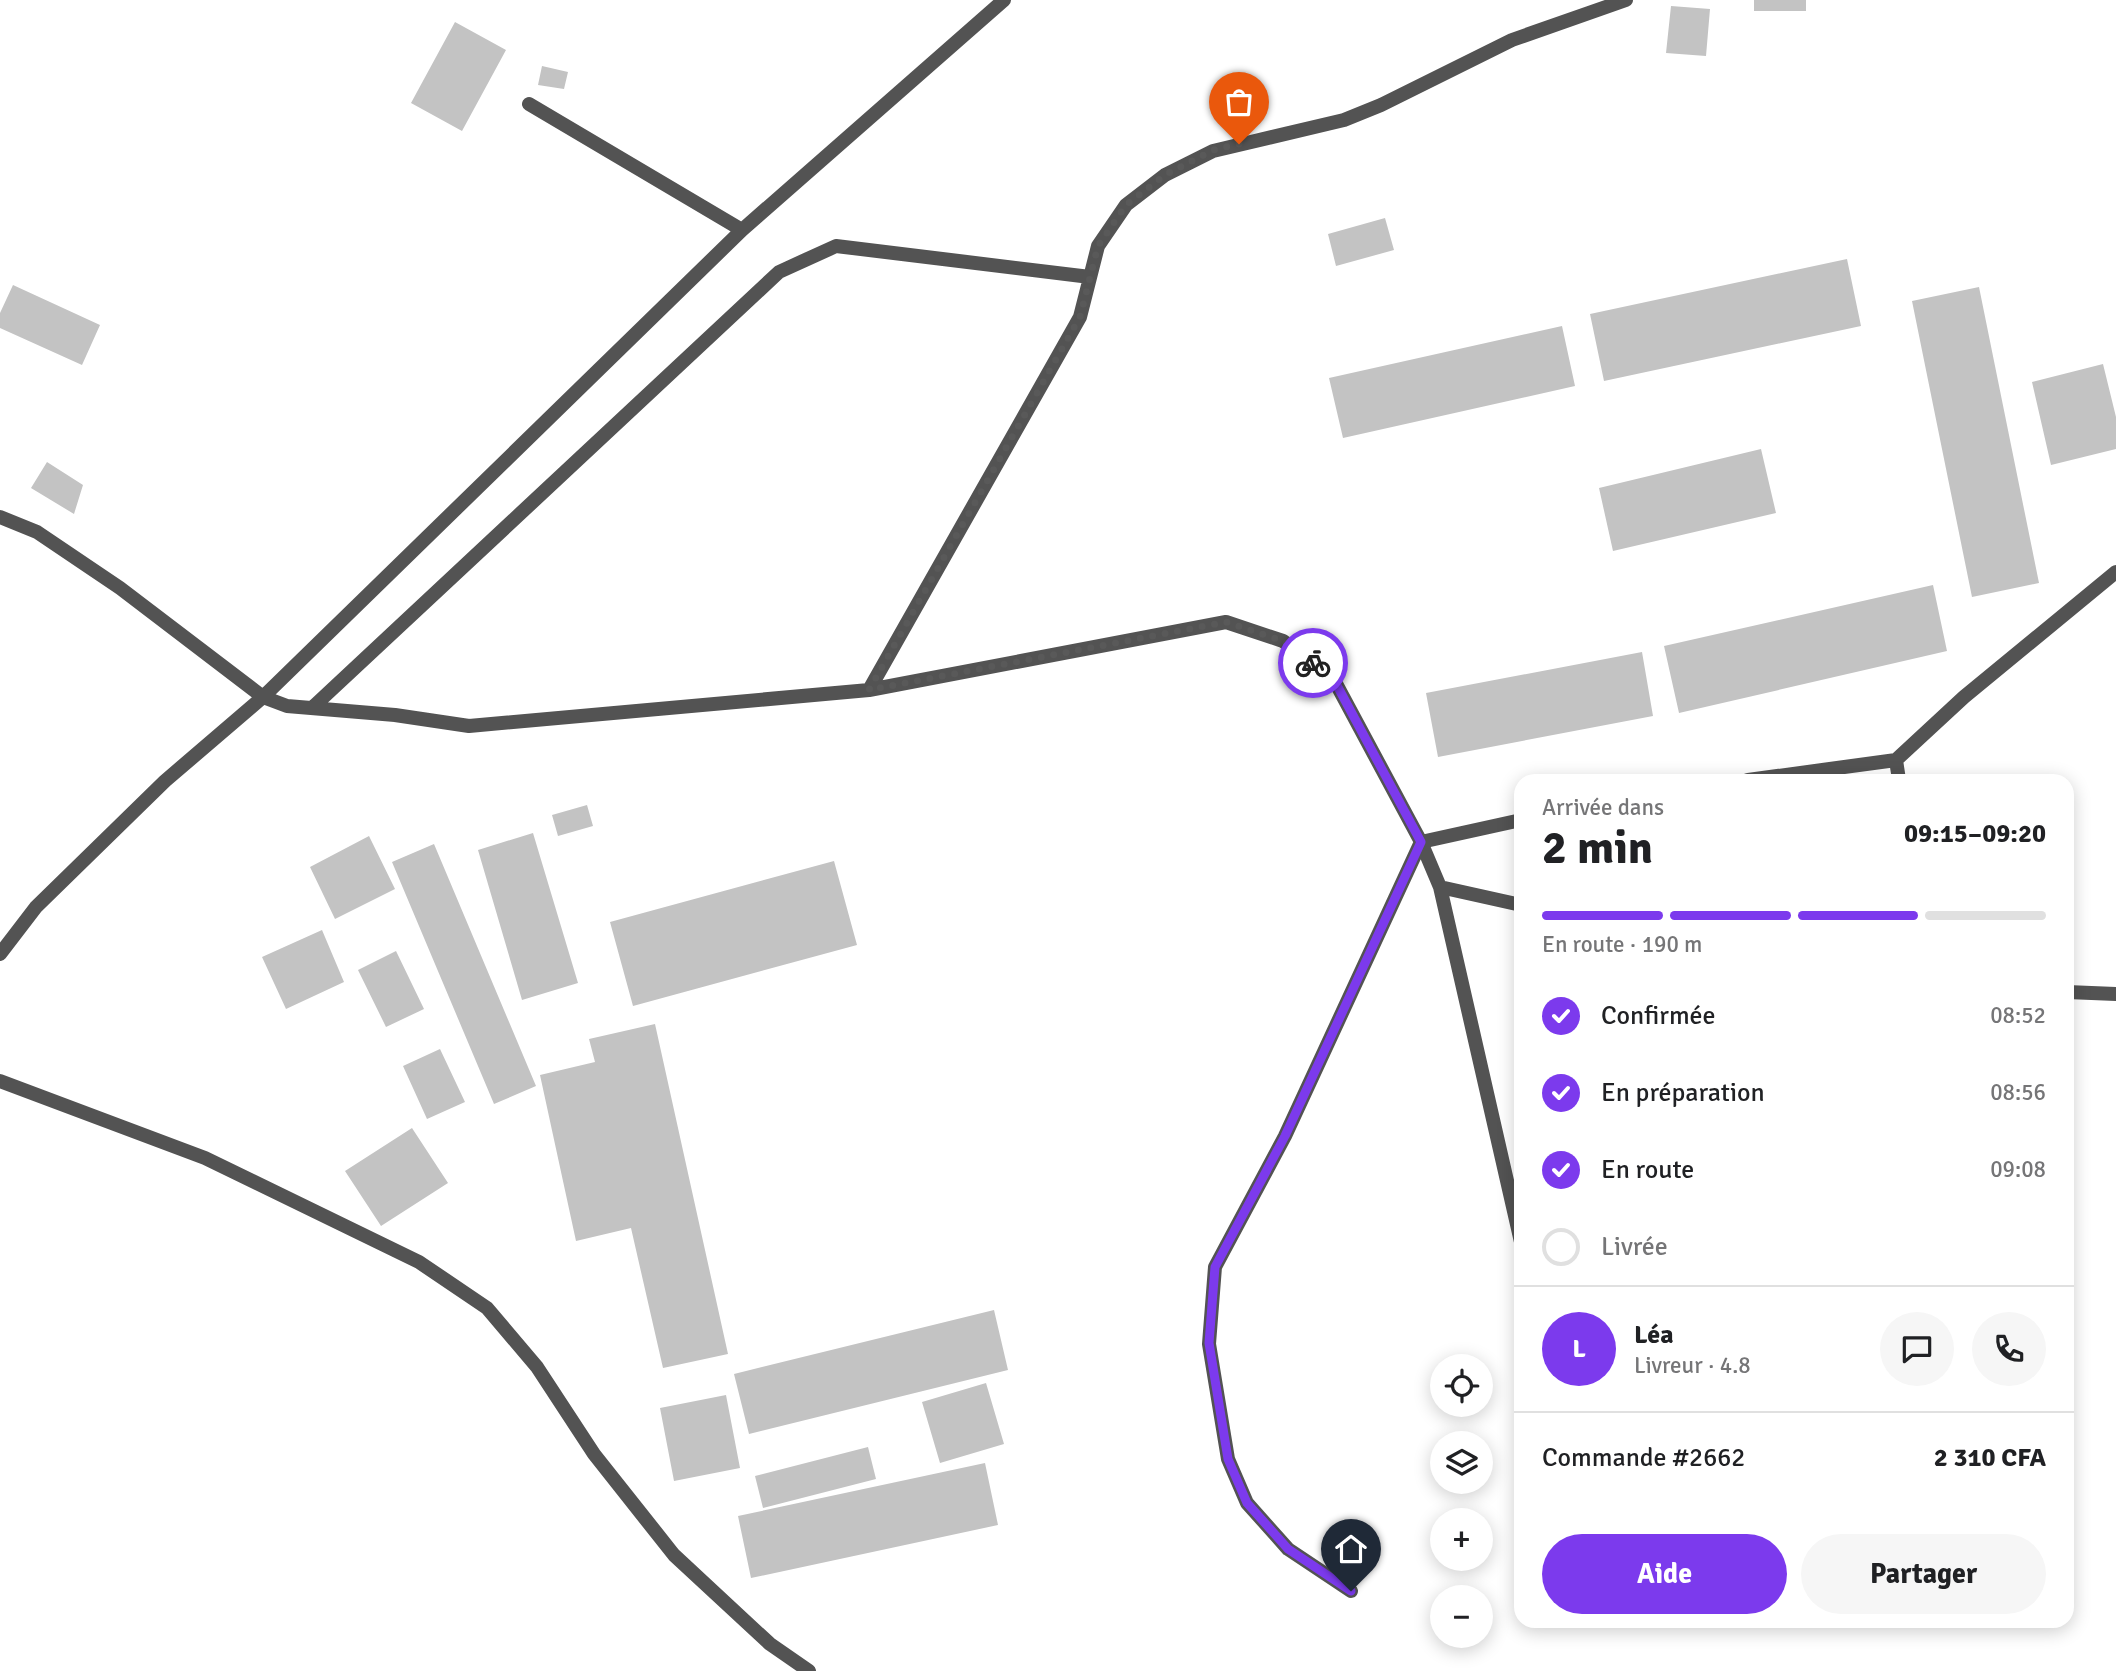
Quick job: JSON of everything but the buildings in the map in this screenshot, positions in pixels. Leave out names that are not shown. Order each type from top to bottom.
[{"type":"street","points":[[0,954],[46,897],[165,781],[263,696],[742,230],[1004,0]]},
{"type":"street","points":[[869,690],[1080,317],[1098,246],[1126,205],[1165,175],[1213,150],[1344,120],[1381,105],[1512,40],[1626,0]]},
{"type":"street","points":[[529,104],[742,230]]},
{"type":"street","points":[[313,707],[779,271],[836,246],[1090,277]]},
{"type":"street","points":[[0,517],[37,532],[120,588],[263,696],[287,706],[394,715],[469,726],[869,690],[1226,622],[1283,641],[1333,678],[1421,842],[1440,887],[1514,1211]]},
{"type":"street","points":[[1792,774],[1896,760],[1964,697],[2116,572]]},
{"type":"street","points":[[1896,760],[1898,774]]},
{"type":"street","points":[[1421,842],[1514,822]]},
{"type":"street","points":[[1351,1591],[1288,1549],[1247,1503],[1228,1459],[1209,1343],[1215,1267],[1285,1136],[1421,842]]},
{"type":"street","points":[[1440,887],[1514,903]]},
{"type":"street","points":[[2074,992],[2116,994]]},
{"type":"street","points":[[0,1081],[205,1158],[419,1262],[487,1308],[537,1367],[594,1454],[674,1555],[770,1644],[809,1671]]},
{"type":"way so far","points":[[1239,144],[1213,150],[1165,175],[1126,205],[1098,246],[1080,317],[869,690],[1226,622],[1283,641],[1313,663]]},
{"type":"route","points":[[1313,663],[1333,678],[1421,842],[1285,1136],[1215,1267],[1209,1343],[1228,1459],[1247,1503],[1288,1549],[1351,1591]]}]
